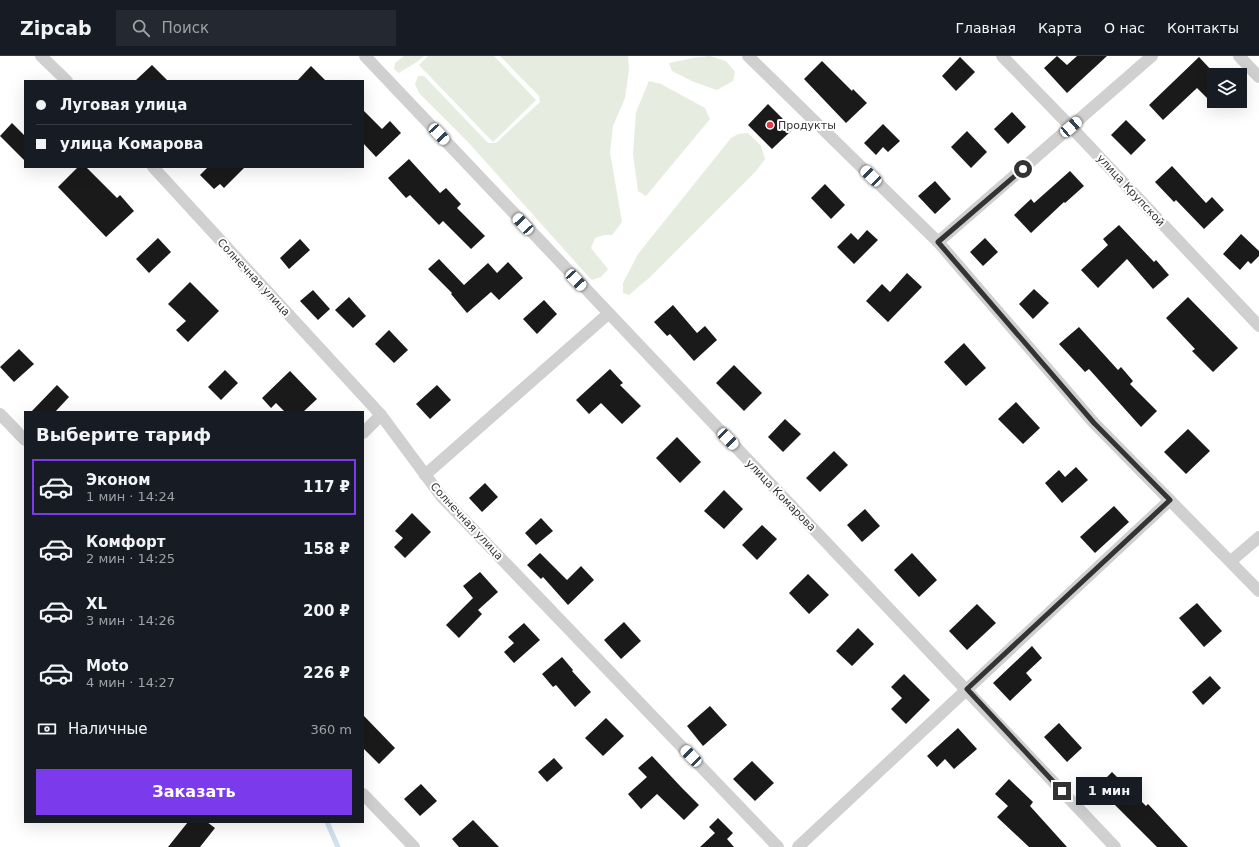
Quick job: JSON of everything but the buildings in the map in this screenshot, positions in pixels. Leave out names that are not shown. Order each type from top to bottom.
[{"type":"street","points":[[41,56],[66,80]]},
{"type":"street","name":"улица Комарова","points":[[365,56],[608,314],[1116,847]]},
{"type":"street","points":[[748,56],[938,242],[1094,423],[1259,591]]},
{"type":"street","name":"улица Крупской","points":[[1002,56],[1259,326]]},
{"type":"street","points":[[938,242],[1152,56]]},
{"type":"street","points":[[1239,56],[1259,77]]},
{"type":"street","name":"Солнечная улица","points":[[154,168],[381,416],[442,496],[778,847]]},
{"type":"street","points":[[425,475],[608,314]]},
{"type":"street","points":[[0,414],[24,439]]},
{"type":"street","points":[[364,432],[381,416]]},
{"type":"street","points":[[798,847],[1170,500]]},
{"type":"street","points":[[1231,562],[1259,537]]},
{"type":"street","points":[[364,795],[414,847]]},
{"type":"shaded area","points":[[404,56],[424,56],[399,73],[394,69],[395,63]]},
{"type":"shaded area","points":[[428,56],[494,56],[536,100],[493,142],[419,65]]},
{"type":"shaded area","points":[[500,56],[628,56],[629,70],[625,98],[613,126],[610,152],[622,222],[612,235],[604,235],[595,238],[591,248],[608,269],[601,277],[592,280],[586,274],[468,142],[419,93],[415,84],[418,76],[424,76],[488,143],[496,143],[540,102],[539,96]]},
{"type":"shaded area","points":[[710,56],[726,61],[735,72],[733,81],[717,90],[694,82],[672,71],[669,63],[693,58]]},
{"type":"shaded area","points":[[649,81],[661,84],[705,108],[710,119],[646,196],[638,191],[633,154],[636,112]]},
{"type":"shaded area","points":[[748,133],[761,146],[765,159],[756,171],[649,278],[629,295],[623,293],[623,283],[638,254],[731,138],[738,134]]},
{"type":"waterway","points":[[327,823],[338,847]]},
{"type":"place","name":"Продукты","points":[[770,125]]},
{"type":"route","points":[[1023,169],[938,242],[1094,423],[1170,500],[967,689],[1062,791]]}]
